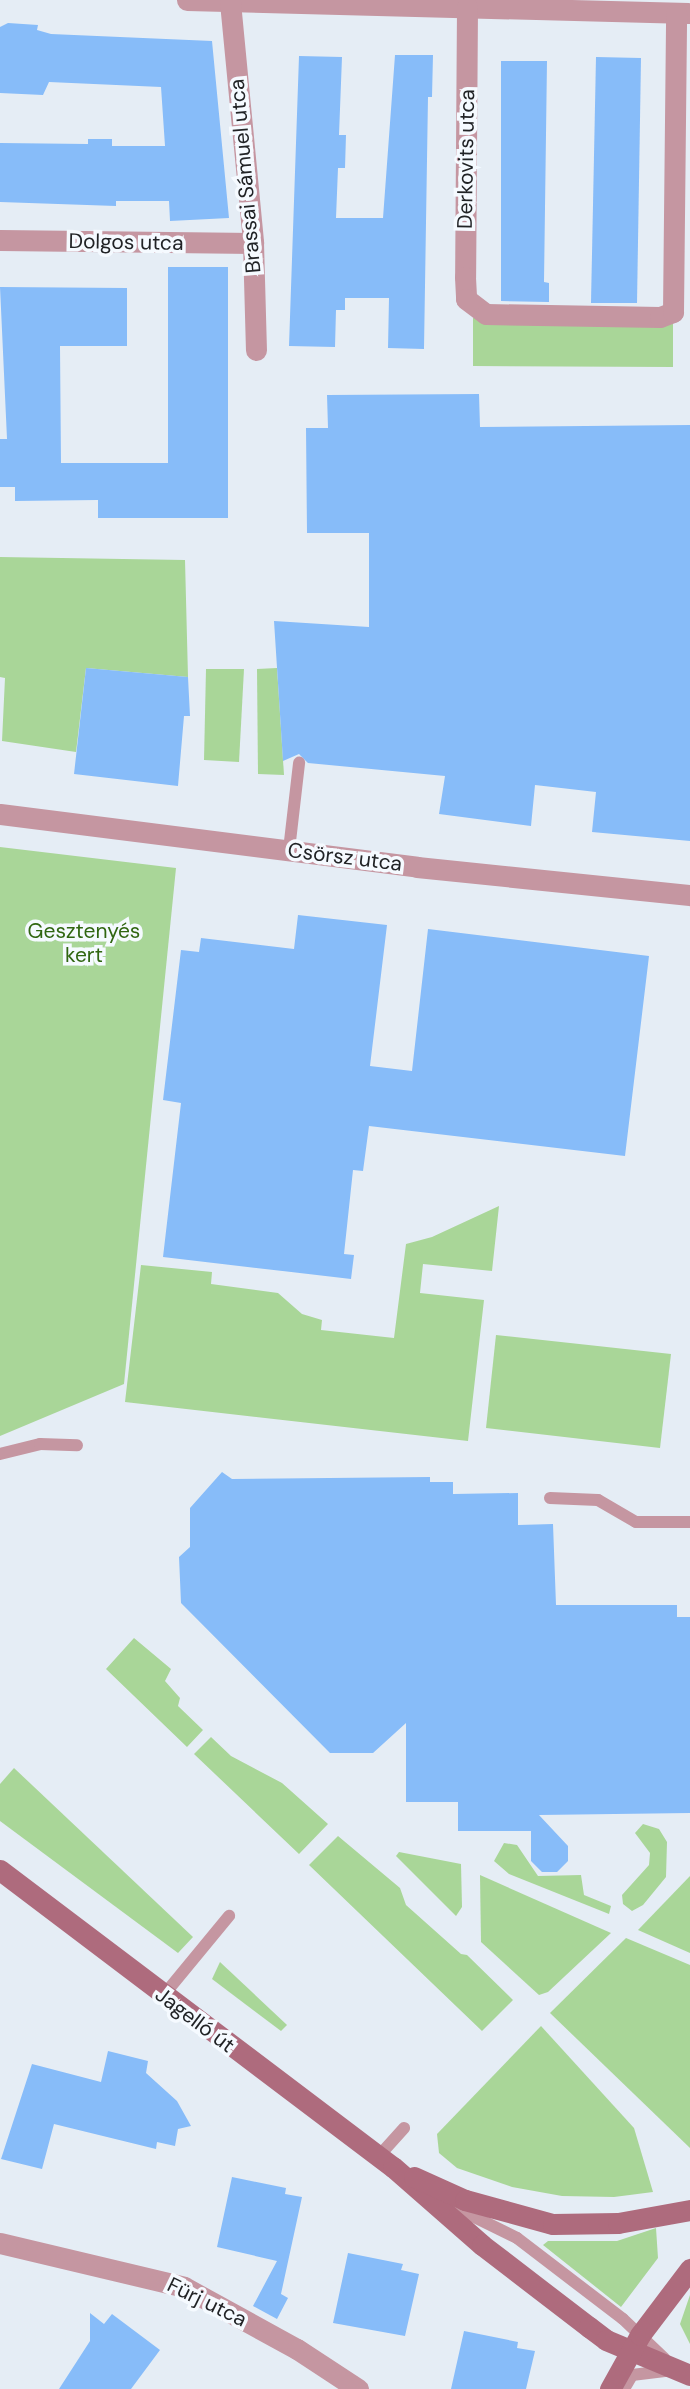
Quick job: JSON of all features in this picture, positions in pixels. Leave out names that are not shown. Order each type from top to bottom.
[{"type":"street","points":[[187,0],[407,3],[683,13]]},
{"type":"street","name":"Brassai Sámuel utca","points":[[230,2],[253,243],[256,350]]},
{"type":"street","name":"Derkovits utca","points":[[467,7],[466,299],[473,307],[486,314],[660,317],[673,312],[683,13]]},
{"type":"street","name":"Dolgos utca","points":[[0,240],[253,243]]},
{"type":"street","name":"Csörsz utca","points":[[0,814],[690,895]]},
{"type":"street","name":"Jagelló út","points":[[0,1870],[385,2162],[589,2327],[636,2342],[687,2374]]},
{"type":"street","name":"Jagelló út","points":[[385,2162],[465,2200],[553,2224],[618,2224],[690,2210]]},
{"type":"street","name":"Fürj utca","points":[[0,2243],[184,2287],[297,2349],[358,2389]]},
{"type":"street","points":[[610,2389],[636,2342],[690,2269]]},
{"type":"lane","points":[[289,850],[299,763]]},
{"type":"lane","points":[[0,1454],[40,1444],[77,1445]]},
{"type":"lane","points":[[550,1498],[598,1500],[636,1522],[690,1522]]},
{"type":"lane","points":[[163,1996],[229,1916]]},
{"type":"lane","points":[[385,2162],[404,2128]]},
{"type":"lane","points":[[624,2389],[632,2375],[643,2371],[687,2374]]},
{"type":"green space","points":[[473,318],[673,319],[673,367],[473,366]]},
{"type":"green space","points":[[0,557],[185,560],[188,677],[86,668],[76,752],[2,741],[5,678],[0,677]]},
{"type":"green space","points":[[277,668],[284,775],[258,774],[257,669]]},
{"type":"green space","points":[[206,669],[244,669],[239,762],[204,760]]},
{"type":"green space","name":"Gesztenyés kert","points":[[0,847],[176,868],[124,1384],[0,1436]]},
{"type":"green space","points":[[499,1206],[492,1271],[423,1264],[420,1293],[484,1300],[468,1441],[125,1402],[141,1265],[212,1272],[211,1284],[278,1293],[302,1314],[322,1320],[321,1330],[394,1338],[406,1244],[432,1237]]},
{"type":"green space","points":[[496,1335],[671,1354],[660,1448],[486,1428]]},
{"type":"green space","points":[[134,1638],[171,1669],[165,1681],[180,1698],[178,1706],[203,1730],[187,1747],[106,1669]]},
{"type":"green space","points":[[211,1737],[231,1756],[282,1783],[328,1824],[299,1854],[194,1754]]},
{"type":"green space","points":[[14,1768],[193,1937],[178,1953],[0,1821],[0,1784]]},
{"type":"green space","points":[[643,1824],[659,1829],[667,1842],[666,1877],[643,1905],[632,1911],[623,1904],[622,1895],[649,1865],[650,1853],[635,1833]]},
{"type":"green space","points":[[338,1836],[400,1888],[406,1905],[461,1954],[467,1955],[513,2000],[482,2031],[309,1865]]},
{"type":"green space","points":[[504,1843],[517,1845],[538,1876],[581,1875],[584,1895],[611,1906],[609,1914],[509,1874],[494,1861]]},
{"type":"green space","points":[[399,1852],[461,1864],[462,1907],[456,1916],[396,1856]]},
{"type":"green space","points":[[480,1875],[611,1933],[548,1992],[539,1995],[481,1942]]},
{"type":"green space","points":[[690,1876],[690,1953],[638,1930]]},
{"type":"green space","points":[[626,1938],[690,1965],[690,2148],[550,2013]]},
{"type":"green space","points":[[220,1962],[287,2025],[281,2031],[212,1979]]},
{"type":"green space","points":[[541,2026],[634,2128],[653,2192],[614,2197],[562,2196],[512,2187],[457,2168],[439,2153],[437,2134]]},
{"type":"green space","points":[[656,2228],[658,2258],[621,2307],[543,2245],[548,2241],[617,2241]]},
{"type":"green space","points":[[690,2295],[690,2344],[680,2324]]},
{"type":"building","points":[[8,23],[38,25],[37,30],[51,34],[212,41],[229,218],[170,221],[169,201],[116,201],[116,206],[0,202],[0,143],[88,144],[88,139],[112,139],[112,146],[165,146],[161,87],[49,82],[43,95],[0,93],[0,27]]},
{"type":"building","points":[[395,55],[433,55],[432,97],[428,97],[424,349],[388,348],[389,298],[345,298],[345,310],[336,310],[335,347],[289,346],[299,56],[342,57],[339,135],[346,135],[345,168],[338,168],[336,218],[383,218]]},
{"type":"building","points":[[596,57],[641,58],[637,303],[591,303]]},
{"type":"building","points":[[501,61],[547,61],[544,282],[549,283],[549,302],[501,301]]},
{"type":"building","points":[[168,267],[228,267],[228,518],[98,518],[98,500],[15,501],[15,487],[0,487],[0,439],[7,439],[0,287],[127,288],[127,346],[60,346],[61,463],[168,463]]},
{"type":"building","points":[[479,394],[480,427],[690,425],[690,841],[592,832],[596,792],[535,785],[531,826],[439,814],[445,776],[308,763],[299,754],[283,761],[274,621],[369,627],[369,533],[307,533],[306,428],[328,428],[327,395]]},
{"type":"building","points":[[86,668],[188,677],[190,716],[184,716],[178,786],[74,774]]},
{"type":"building","points":[[298,915],[387,925],[370,1066],[412,1071],[428,929],[649,956],[625,1156],[369,1126],[363,1171],[353,1170],[344,1254],[354,1255],[351,1279],[163,1257],[181,1103],[163,1100],[181,950],[199,952],[201,938],[294,949]]},
{"type":"building","points":[[222,1472],[232,1479],[430,1477],[430,1482],[453,1482],[453,1494],[518,1493],[518,1525],[553,1524],[556,1605],[677,1605],[677,1617],[690,1617],[690,1813],[539,1815],[568,1846],[568,1861],[557,1872],[542,1872],[531,1861],[531,1831],[458,1831],[458,1802],[406,1802],[406,1723],[373,1753],[330,1753],[181,1603],[179,1557],[190,1547],[190,1508]]},
{"type":"building","points":[[108,2051],[148,2061],[146,2073],[177,2101],[191,2126],[178,2129],[175,2146],[157,2142],[156,2149],[54,2124],[42,2169],[1,2159],[32,2064],[101,2082]]},
{"type":"building","points":[[232,2177],[286,2188],[285,2194],[302,2197],[281,2294],[288,2298],[277,2319],[253,2306],[277,2261],[217,2247]]},
{"type":"building","points":[[348,2253],[403,2264],[401,2270],[419,2274],[405,2336],[333,2323]]},
{"type":"building","points":[[90,2313],[104,2324],[112,2314],[160,2350],[131,2389],[59,2389],[90,2341]]},
{"type":"building","points":[[464,2331],[518,2342],[517,2348],[535,2351],[526,2389],[451,2389]]}]
